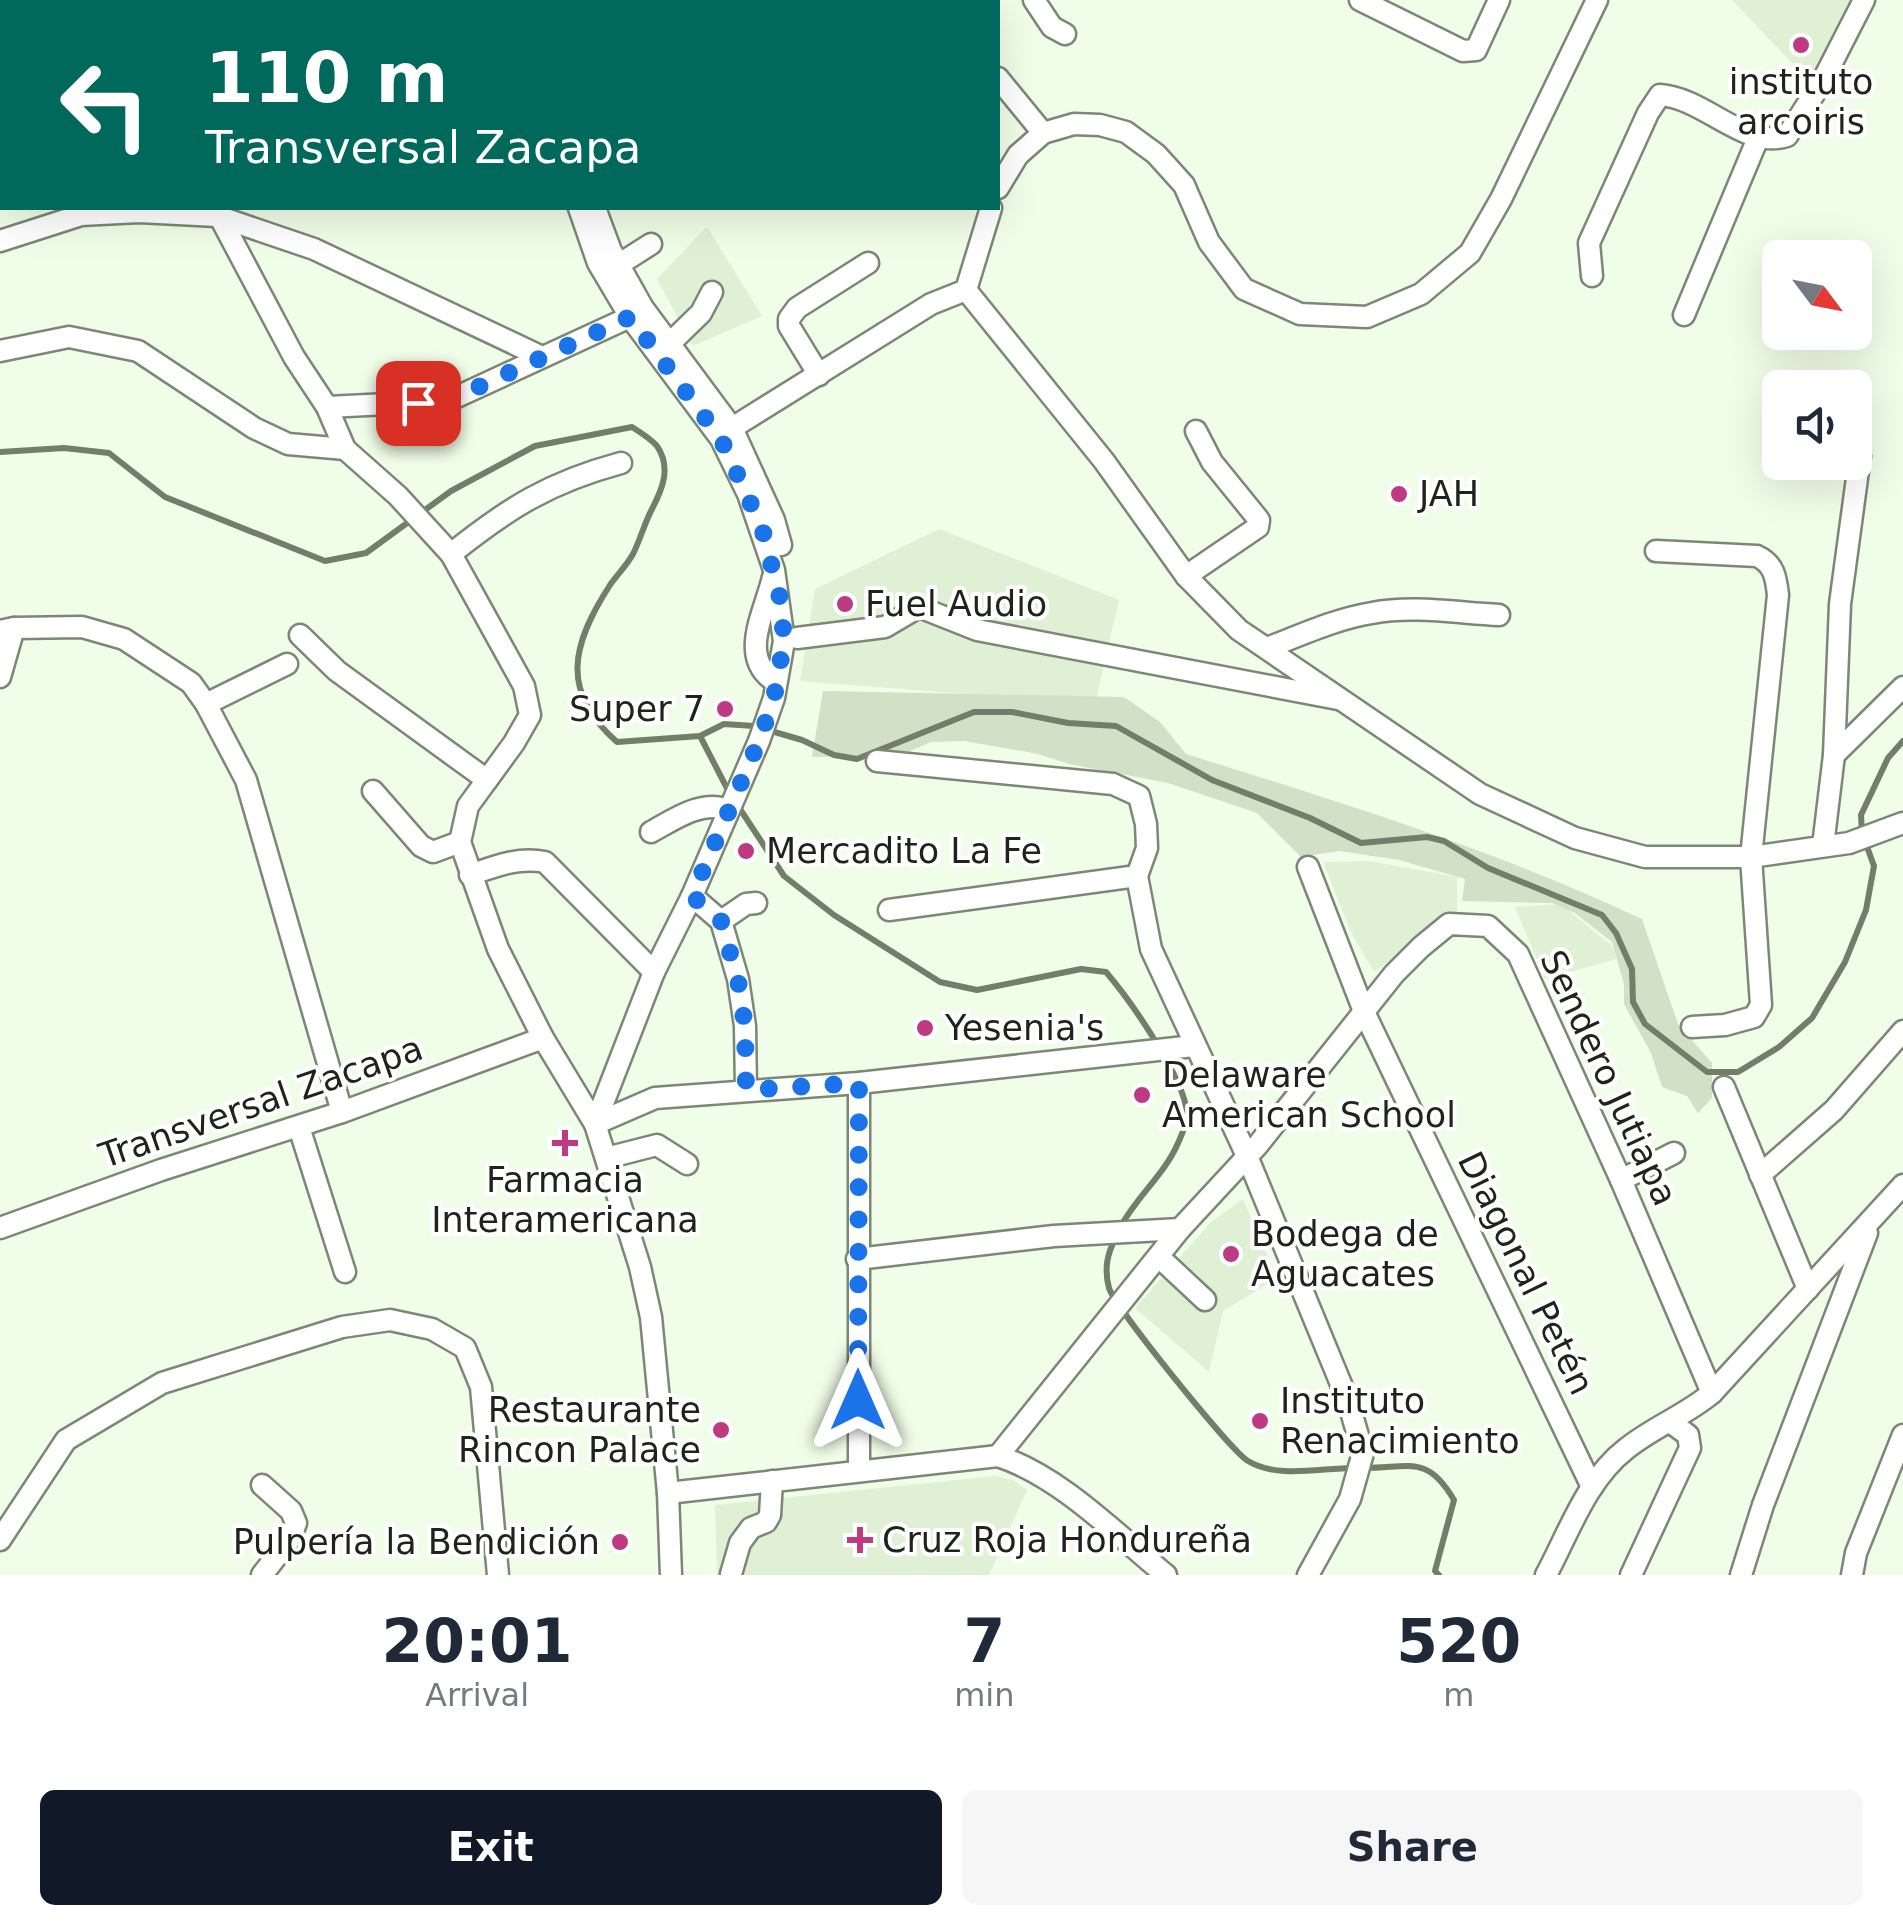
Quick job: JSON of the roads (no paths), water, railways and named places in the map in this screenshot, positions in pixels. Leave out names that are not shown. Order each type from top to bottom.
[{"type":"street","points":[[1034,0],[1052,27],[1065,34]]},
{"type":"street","points":[[1360,0],[1463,51],[1476,50],[1499,0]]},
{"type":"street","points":[[1000,185],[1018,155],[1043,133],[1074,124],[1126,132],[1156,154],[1184,185],[1209,242],[1244,289],[1300,314],[1367,317],[1421,294],[1470,253],[1501,198],[1597,0]]},
{"type":"street","points":[[1592,276],[1590,243],[1660,94],[1681,96],[1758,138],[1775,140],[1788,136],[1800,121],[1864,0]]},
{"type":"street","points":[[1000,80],[1043,133]]},
{"type":"street","points":[[1684,315],[1758,138]]},
{"type":"street","points":[[581,210],[598,262],[630,317],[665,348],[732,428],[774,520],[792,596],[797,638],[779,694]]},
{"type":"street","points":[[595,1124],[654,972],[732,811],[771,747],[784,641],[774,570],[762,528],[721,439],[618,265],[596,210]]},
{"type":"street","points":[[966,290],[990,210]]},
{"type":"street","points":[[0,241],[80,215],[216,212],[314,248],[540,356]]},
{"type":"street","points":[[216,212],[294,357],[327,407],[345,450],[398,496],[444,547],[524,686],[530,715],[468,806],[460,842],[498,949],[543,1038],[595,1124],[640,1267],[650,1318],[668,1494],[671,1575]]},
{"type":"street","points":[[618,265],[651,244]]},
{"type":"street","points":[[818,374],[789,326],[789,319],[797,308],[868,263]]},
{"type":"street","points":[[732,428],[930,304],[966,290]]},
{"type":"street","points":[[966,290],[1104,461],[1186,576],[1239,630],[1480,794],[1575,838],[1645,857],[1751,857],[1849,843],[1903,823]]},
{"type":"street","points":[[665,348],[701,313],[712,292]]},
{"type":"street","points":[[327,407],[448,401],[630,317]]},
{"type":"street","points":[[0,351],[69,337],[138,351],[254,428],[288,444],[345,450]]},
{"type":"street","points":[[1186,576],[1258,527],[1259,520],[1212,462],[1196,431]]},
{"type":"street","points":[[444,547],[571,476],[621,462]]},
{"type":"street","points":[[1824,846],[1834,755],[1840,604],[1857,480]]},
{"type":"street","points":[[1656,551],[1756,556],[1767,561],[1773,570],[1778,595],[1751,857],[1761,1004],[1754,1017],[1725,1025],[1692,1027]]},
{"type":"street","points":[[797,638],[884,627],[918,608],[977,630],[1347,701]]},
{"type":"street","points":[[1267,648],[1335,621],[1375,612],[1498,615]]},
{"type":"street","points":[[0,677],[7,630],[82,627],[124,639],[191,684],[206,704],[246,780],[342,1112]]},
{"type":"street","points":[[300,635],[337,671],[487,780]]},
{"type":"street","points":[[206,704],[287,664]]},
{"type":"street","points":[[1834,755],[1903,688]]},
{"type":"street","points":[[877,761],[1113,784],[1139,796],[1147,848],[1137,876],[1151,950],[1247,1156],[1348,1400],[1362,1452],[1350,1499],[1308,1575]]},
{"type":"street","points":[[373,791],[421,846],[433,852],[460,842]]},
{"type":"street","points":[[651,832],[695,809],[718,806],[732,811]]},
{"type":"street","points":[[470,876],[509,861],[545,862],[654,972]]},
{"type":"street","name":"Diagonal Petén","points":[[1308,866],[1365,1014],[1592,1487]]},
{"type":"street","points":[[889,910],[1137,876]]},
{"type":"street","points":[[692,896],[721,921],[738,980],[746,1090]]},
{"type":"street","points":[[721,921],[746,904],[756,903]]},
{"type":"street","name":"Sendero Jutiapa","points":[[998,1456],[1394,974],[1449,924],[1488,926],[1518,954],[1712,1392]]},
{"type":"street","points":[[1760,1175],[1834,1110],[1903,1032]]},
{"type":"street","name":"Transversal Zacapa","points":[[0,1228],[161,1170],[342,1112],[543,1038]]},
{"type":"street","points":[[595,1124],[656,1098],[859,1083],[1194,1046]]},
{"type":"street","points":[[859,1083],[859,1471]]},
{"type":"street","points":[[1724,1087],[1808,1289]]},
{"type":"street","points":[[299,1127],[345,1272]]},
{"type":"street","points":[[606,1158],[657,1144],[687,1164]]},
{"type":"street","points":[[1621,1180],[1674,1153]]},
{"type":"street","points":[[1546,1575],[1607,1466],[1628,1446],[1712,1392],[1903,1185]]},
{"type":"street","points":[[1741,1575],[1871,1222]]},
{"type":"street","points":[[858,1258],[1054,1236],[1180,1230]]},
{"type":"street","points":[[1159,1257],[1205,1300]]},
{"type":"street","points":[[0,1540],[66,1440],[162,1383],[342,1327],[390,1320],[432,1329],[465,1348],[481,1387],[498,1575]]},
{"type":"street","points":[[1631,1575],[1690,1448],[1688,1435],[1670,1422]]},
{"type":"street","points":[[1852,1575],[1856,1553],[1903,1436]]},
{"type":"street","points":[[668,1494],[998,1456],[1023,1464],[1051,1482],[1166,1575]]},
{"type":"street","points":[[730,1574],[740,1543],[751,1528],[766,1522],[770,1515],[772,1481]]},
{"type":"street","points":[[262,1485],[291,1511],[296,1523],[290,1538],[262,1575]]},
{"type":"waterway","points":[[0,452],[64,448],[109,453],[165,497],[325,561],[366,553],[451,491],[535,446],[632,427],[657,446],[664,462],[664,479],[633,554],[587,627],[578,666],[586,704],[617,742],[700,736],[724,724],[754,726],[802,740],[834,755],[857,759],[974,712],[1012,712],[1068,723],[1116,726],[1212,780],[1310,818],[1361,843],[1427,837],[1444,841],[1488,868],[1602,915],[1616,933],[1632,969],[1633,1002],[1645,1024],[1707,1072],[1738,1072],[1779,1047],[1812,1018],[1845,962],[1866,910],[1874,866],[1862,833],[1861,815],[1888,758],[1903,741]]},
{"type":"waterway","points":[[700,736],[731,796]]},
{"type":"waterway","points":[[738,806],[784,876],[834,915],[940,982],[977,990],[1081,969],[1106,972],[1166,1060],[1187,1113],[1172,1154],[1121,1226]]},
{"type":"waterway","points":[[1116,1237],[1107,1268],[1109,1288],[1130,1321],[1237,1451],[1248,1461],[1272,1470],[1353,1468]]},
{"type":"waterway","points":[[1365,1468],[1416,1467],[1444,1485],[1454,1500],[1435,1571],[1439,1575]]},
{"type":"place","name":"instituto arcoiris","points":[[1801,45]]},
{"type":"place","name":"JAH","points":[[1399,494]]},
{"type":"place","name":"Fuel Audio","points":[[845,604]]},
{"type":"place","name":"Super 7","points":[[725,709]]},
{"type":"place","name":"Mercadito La Fe","points":[[746,851]]},
{"type":"place","name":"Yesenia's","points":[[925,1028]]},
{"type":"place","name":"Delaware American School","points":[[1142,1095]]},
{"type":"place","name":"Farmacia Interamericana","points":[[565,1143]]},
{"type":"place","name":"Bodega de Aguacates","points":[[1231,1254]]},
{"type":"place","name":"Instituto Renacimiento","points":[[1260,1421]]},
{"type":"place","name":"Restaurante Rincon Palace","points":[[721,1430]]},
{"type":"place","name":"Cruz Roja Hondureña","points":[[860,1540]]},
{"type":"place","name":"Pulpería la Bendición","points":[[620,1542]]}]
